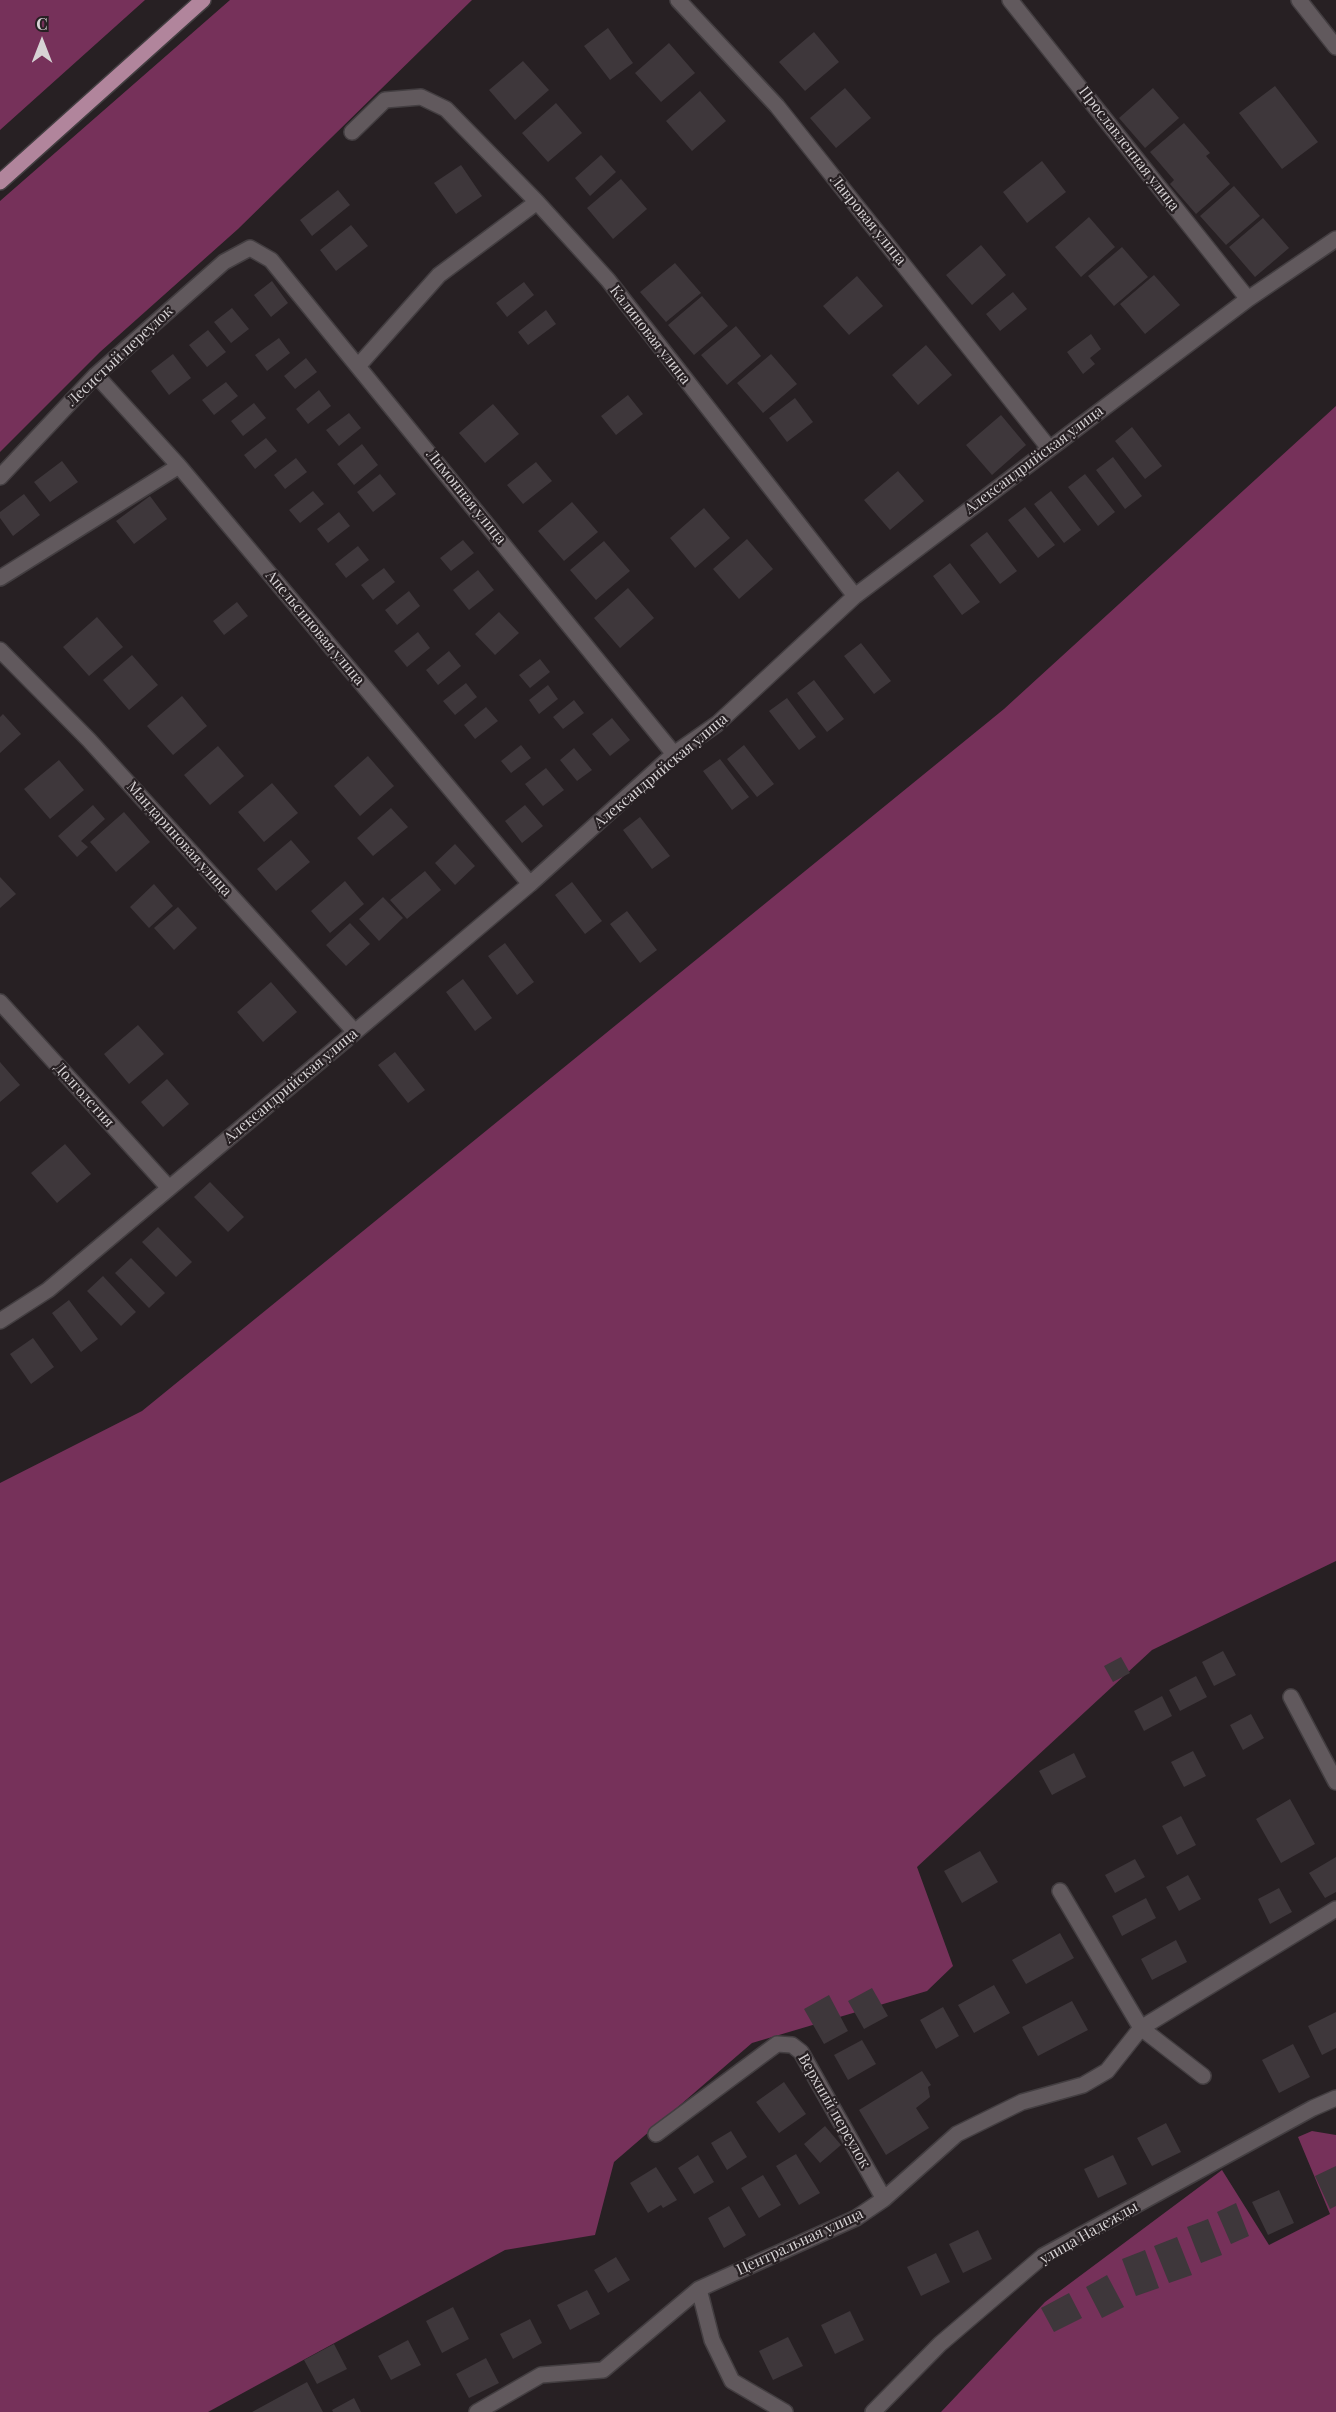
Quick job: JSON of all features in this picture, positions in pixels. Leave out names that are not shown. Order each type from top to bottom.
[{"type":"main road","points":[[0,182],[203,0]]},
{"type":"street","name":"Лавровая улица","points":[[678,0],[777,106],[1049,448]]},
{"type":"street","name":"Прославленная улица","points":[[1010,0],[1248,299]]},
{"type":"street","points":[[1299,0],[1336,47]]},
{"type":"street","name":"Калиновая улица","points":[[352,132],[385,100],[421,97],[446,109],[537,202],[608,280],[855,596]]},
{"type":"street","points":[[359,365],[439,275],[537,202]]},
{"type":"street","name":"Александрийская улица","points":[[0,1321],[48,1290],[530,884],[674,754],[717,724],[855,596],[1248,299],[1336,239]]},
{"type":"street","name":"Лимонная улица","points":[[250,248],[271,260],[359,365],[674,754]]},
{"type":"street","name":"Лесистый переулок","points":[[0,477],[96,375],[224,262],[250,248]]},
{"type":"street","name":"Апельсиновая улица","points":[[96,375],[179,466],[530,884]]},
{"type":"street","points":[[0,578],[179,466]]},
{"type":"street","name":"Мандариновая улица","points":[[0,650],[88,740],[355,1032]]},
{"type":"street","name":"Долголетия","points":[[0,1002],[169,1188]]},
{"type":"street","points":[[1291,1697],[1336,1782]]},
{"type":"street","points":[[1060,1891],[1141,2028],[1203,2076]]},
{"type":"street","points":[[1141,2028],[1336,1909]]},
{"type":"street","name":"Центральная улица","points":[[477,2412],[541,2374],[603,2370],[699,2289],[855,2218],[884,2199],[957,2134],[1023,2102],[1083,2085],[1107,2071],[1141,2028]]},
{"type":"street","name":"Верхний переулок","points":[[656,2134],[777,2044],[792,2045],[801,2052],[884,2199]]},
{"type":"street","name":"улица Надежды","points":[[873,2412],[940,2344],[1043,2256],[1313,2108],[1336,2098]]},
{"type":"street","points":[[699,2289],[712,2340],[732,2381],[785,2412]]},
{"type":"shaded area","points":[[0,0],[145,0],[0,130]]},
{"type":"shaded area","points":[[230,0],[472,0],[238,229],[100,352],[0,452],[0,201]]},
{"type":"shaded area","points":[[1336,406],[1336,1561],[1152,1650],[917,1867],[953,1966],[927,1991],[752,2043],[614,2162],[595,2235],[505,2250],[208,2412],[0,2412],[0,1483],[142,1411],[1004,709]]},
{"type":"shaded area","points":[[1312,2131],[1336,2135],[1336,2412],[941,2412],[1045,2302],[1222,2170],[1269,2245],[1330,2214],[1298,2137]]},
{"type":"building","points":[[608,28],[633,63],[610,80],[584,46]]},
{"type":"building","points":[[814,32],[839,62],[805,91],[779,62]]},
{"type":"building","points":[[669,43],[695,73],[661,102],[635,73]]},
{"type":"building","points":[[523,61],[549,90],[515,120],[489,90]]},
{"type":"building","points":[[1275,86],[1318,142],[1282,169],[1239,113]]},
{"type":"building","points":[[845,88],[871,118],[836,148],[810,118]]},
{"type":"building","points":[[1153,88],[1179,118],[1145,148],[1119,118]]},
{"type":"building","points":[[700,91],[726,121],[692,151],[666,121]]},
{"type":"building","points":[[556,103],[582,133],[548,162],[522,133]]},
{"type":"building","points":[[1184,123],[1210,153],[1206,156],[1230,184],[1196,214],[1170,184],[1174,180],[1150,152]]},
{"type":"building","points":[[601,155],[616,172],[590,196],[575,178]]},
{"type":"building","points":[[1042,161],[1066,192],[1027,223],[1003,192]]},
{"type":"building","points":[[461,165],[482,196],[456,214],[434,183]]},
{"type":"building","points":[[621,179],[647,209],[613,239],[587,208]]},
{"type":"building","points":[[1234,186],[1260,216],[1226,245],[1200,216]]},
{"type":"building","points":[[338,190],[350,205],[312,236],[300,220]]},
{"type":"building","points":[[1089,217],[1115,247],[1081,277],[1055,247]]},
{"type":"building","points":[[1263,218],[1289,248],[1255,277],[1229,247]]},
{"type":"building","points":[[351,225],[368,246],[336,271],[320,250]]},
{"type":"building","points":[[981,245],[1006,275],[972,305],[946,275]]},
{"type":"building","points":[[1122,247],[1148,277],[1114,306],[1088,276]]},
{"type":"building","points":[[675,263],[701,293],[666,322],[640,292]]},
{"type":"building","points":[[1154,275],[1180,305],[1145,334],[1120,304]]},
{"type":"building","points":[[857,276],[883,306],[849,335],[823,306]]},
{"type":"building","points":[[272,281],[288,303],[271,317],[254,295]]},
{"type":"building","points":[[524,282],[534,295],[507,317],[496,303]]},
{"type":"building","points":[[1013,292],[1027,309],[1000,331],[986,314]]},
{"type":"building","points":[[702,296],[728,326],[694,355],[668,325]]},
{"type":"building","points":[[232,308],[249,329],[231,343],[214,322]]},
{"type":"building","points":[[546,310],[556,324],[528,345],[518,332]]},
{"type":"building","points":[[736,326],[761,356],[727,385],[701,355]]},
{"type":"building","points":[[208,330],[226,352],[207,367],[189,345]]},
{"type":"building","points":[[1091,334],[1101,349],[1090,358],[1095,364],[1083,374],[1067,352]]},
{"type":"building","points":[[279,338],[290,353],[267,371],[255,355]]},
{"type":"building","points":[[926,345],[952,375],[918,405],[892,375]]},
{"type":"building","points":[[173,354],[191,378],[169,395],[151,371]]},
{"type":"building","points":[[771,354],[797,384],[763,413],[737,383]]},
{"type":"building","points":[[306,358],[317,372],[295,389],[284,376]]},
{"type":"building","points":[[226,382],[238,396],[214,415],[202,400]]},
{"type":"building","points":[[319,390],[331,406],[308,424],[296,409]]},
{"type":"building","points":[[628,395],[643,414],[616,435],[601,416]]},
{"type":"building","points":[[795,398],[813,422],[787,442],[769,418]]},
{"type":"building","points":[[254,403],[266,418],[243,436],[231,421]]},
{"type":"building","points":[[493,404],[519,434],[485,463],[459,433]]},
{"type":"building","points":[[349,413],[361,428],[339,446],[326,430]]},
{"type":"building","points":[[1001,415],[1026,445],[992,475],[966,445]]},
{"type":"building","points":[[1132,427],[1162,466],[1145,479],[1115,441]]},
{"type":"building","points":[[266,438],[277,451],[255,469],[244,455]]},
{"type":"building","points":[[362,444],[378,465],[354,485],[337,464]]},
{"type":"building","points":[[1113,457],[1142,496],[1125,509],[1096,470]]},
{"type":"building","points":[[296,458],[307,472],[285,489],[274,475]]},
{"type":"building","points":[[62,461],[78,482],[50,502],[34,482]]},
{"type":"building","points":[[536,462],[552,481],[523,504],[507,485]]},
{"type":"building","points":[[898,471],[924,501],[890,530],[864,500]]},
{"type":"building","points":[[380,474],[396,494],[373,512],[357,492]]},
{"type":"building","points":[[1085,474],[1115,512],[1098,526],[1068,487]]},
{"type":"building","points":[[313,491],[324,504],[300,523],[289,510]]},
{"type":"building","points":[[1051,491],[1081,530],[1064,543],[1034,504]]},
{"type":"building","points":[[24,494],[40,515],[13,536],[0,518],[0,512]]},
{"type":"building","points":[[150,496],[167,519],[134,544],[116,521]]},
{"type":"building","points":[[572,502],[598,532],[564,561],[538,531]]},
{"type":"building","points":[[1025,507],[1055,545],[1038,558],[1008,520]]},
{"type":"building","points":[[704,508],[730,538],[695,568],[670,538]]},
{"type":"building","points":[[339,512],[350,526],[328,543],[317,529]]},
{"type":"building","points":[[987,532],[1017,571],[1000,584],[970,545]]},
{"type":"building","points":[[747,539],[773,569],[739,599],[713,569]]},
{"type":"building","points":[[463,540],[474,553],[451,571],[440,558]]},
{"type":"building","points":[[604,541],[630,571],[596,600],[570,570]]},
{"type":"building","points":[[358,546],[369,560],[346,578],[335,564]]},
{"type":"building","points":[[950,563],[980,602],[962,615],[933,576]]},
{"type":"building","points":[[384,568],[395,582],[373,600],[361,585]]},
{"type":"building","points":[[478,570],[494,590],[469,610],[453,590]]},
{"type":"building","points":[[628,588],[654,618],[620,648],[594,618]]},
{"type":"building","points":[[409,591],[420,606],[397,625],[385,610]]},
{"type":"building","points":[[237,602],[248,616],[224,635],[213,621]]},
{"type":"building","points":[[499,612],[519,633],[495,655],[475,634]]},
{"type":"building","points":[[97,617],[123,647],[89,676],[63,647]]},
{"type":"building","points":[[418,632],[430,648],[407,667],[394,651]]},
{"type":"building","points":[[861,643],[891,681],[874,694],[844,656]]},
{"type":"building","points":[[449,651],[461,666],[438,685],[426,670]]},
{"type":"building","points":[[132,655],[158,685],[129,710],[103,680]]},
{"type":"building","points":[[540,659],[550,672],[530,688],[519,675]]},
{"type":"building","points":[[814,680],[844,719],[827,732],[797,693]]},
{"type":"building","points":[[466,683],[477,697],[455,715],[443,701]]},
{"type":"building","points":[[548,685],[558,699],[539,714],[529,700]]},
{"type":"building","points":[[182,696],[207,726],[173,755],[147,726]]},
{"type":"building","points":[[787,698],[816,737],[799,750],[769,711]]},
{"type":"building","points":[[574,700],[584,713],[563,729],[553,717]]},
{"type":"building","points":[[486,707],[498,721],[475,739],[464,725]]},
{"type":"building","points":[[3,714],[21,734],[0,753],[0,717]]},
{"type":"building","points":[[612,718],[630,740],[610,756],[592,734]]},
{"type":"building","points":[[521,745],[531,758],[511,773],[501,761]]},
{"type":"building","points":[[744,745],[774,784],[757,797],[727,759]]},
{"type":"building","points":[[218,746],[244,776],[210,805],[184,775]]},
{"type":"building","points":[[574,748],[592,770],[577,781],[560,760]]},
{"type":"building","points":[[368,756],[394,786],[360,816],[334,786]]},
{"type":"building","points":[[720,759],[749,797],[732,810],[703,771]]},
{"type":"building","points":[[59,760],[84,790],[50,819],[24,789]]},
{"type":"building","points":[[546,768],[564,790],[543,806],[525,784]]},
{"type":"building","points":[[272,783],[298,813],[264,842],[238,812]]},
{"type":"building","points":[[93,805],[105,819],[81,841],[88,847],[77,857],[58,836]]},
{"type":"building","points":[[525,805],[543,826],[522,843],[505,821]]},
{"type":"building","points":[[391,808],[408,827],[373,856],[357,838]]},
{"type":"building","points":[[124,812],[150,842],[116,872],[90,842]]},
{"type":"building","points":[[640,817],[670,856],[652,869],[623,830]]},
{"type":"building","points":[[291,840],[310,862],[276,891],[257,869]]},
{"type":"building","points":[[455,844],[475,866],[455,885],[435,863]]},
{"type":"building","points":[[425,871],[441,890],[407,919],[390,900]]},
{"type":"building","points":[[0,877],[16,894],[0,908]]},
{"type":"building","points":[[345,881],[364,904],[330,933],[311,911]]},
{"type":"building","points":[[572,882],[602,921],[585,934],[555,895]]},
{"type":"building","points":[[154,884],[173,906],[149,928],[130,907]]},
{"type":"building","points":[[383,897],[403,918],[379,941],[359,919]]},
{"type":"building","points":[[178,907],[197,928],[174,950],[154,928]]},
{"type":"building","points":[[627,911],[657,950],[640,963],[610,924]]},
{"type":"building","points":[[350,923],[370,944],[346,966],[326,945]]},
{"type":"building","points":[[505,943],[534,982],[517,995],[488,956]]},
{"type":"building","points":[[463,979],[492,1018],[475,1031],[446,992]]},
{"type":"building","points":[[271,982],[297,1012],[263,1042],[237,1012]]},
{"type":"building","points":[[138,1025],[164,1054],[129,1084],[104,1054]]},
{"type":"building","points":[[395,1052],[425,1090],[408,1103],[378,1065]]},
{"type":"building","points":[[0,1062],[20,1085],[0,1102]]},
{"type":"building","points":[[167,1079],[189,1104],[163,1127],[141,1102]]},
{"type":"building","points":[[65,1144],[91,1174],[57,1203],[31,1173]]},
{"type":"building","points":[[210,1182],[244,1217],[228,1232],[194,1197]]},
{"type":"building","points":[[158,1227],[192,1262],[176,1277],[142,1242]]},
{"type":"building","points":[[131,1258],[165,1293],[149,1308],[115,1273]]},
{"type":"building","points":[[103,1276],[136,1312],[121,1326],[87,1291]]},
{"type":"building","points":[[69,1300],[98,1339],[81,1352],[52,1313]]},
{"type":"building","points":[[33,1338],[54,1367],[31,1384],[10,1354]]},
{"type":"building","points":[[1223,1651],[1236,1675],[1214,1686],[1202,1662]]},
{"type":"building","points":[[1121,1657],[1130,1673],[1113,1682],[1104,1666]]},
{"type":"building","points":[[1196,1676],[1207,1697],[1180,1711],[1169,1690]]},
{"type":"building","points":[[1162,1696],[1172,1716],[1144,1731],[1134,1711]]},
{"type":"building","points":[[1251,1714],[1264,1738],[1243,1750],[1230,1725]]},
{"type":"building","points":[[1193,1751],[1206,1776],[1184,1787],[1171,1762]]},
{"type":"building","points":[[1074,1753],[1086,1777],[1052,1795],[1039,1771]]},
{"type":"building","points":[[1290,1799],[1315,1844],[1281,1863],[1256,1819]]},
{"type":"building","points":[[1181,1816],[1196,1845],[1177,1855],[1162,1826]]},
{"type":"building","points":[[980,1851],[998,1882],[962,1903],[944,1871]]},
{"type":"building","points":[[1336,1857],[1336,1892],[1325,1898],[1309,1873]]},
{"type":"building","points":[[1135,1859],[1145,1877],[1115,1893],[1105,1875]]},
{"type":"building","points":[[1188,1875],[1201,1899],[1179,1911],[1166,1887]]},
{"type":"building","points":[[1279,1888],[1292,1912],[1270,1924],[1258,1899]]},
{"type":"building","points":[[1146,1898],[1156,1918],[1122,1936],[1112,1916]]},
{"type":"building","points":[[1060,1933],[1074,1958],[1026,1984],[1012,1960]]},
{"type":"building","points":[[1176,1940],[1187,1962],[1152,1980],[1141,1959]]},
{"type":"building","points":[[994,1985],[1010,2013],[974,2033],[958,2005]]},
{"type":"building","points":[[872,1988],[888,2016],[864,2029],[848,2001]]},
{"type":"building","points":[[829,1995],[848,2031],[824,2044],[804,2009]]},
{"type":"building","points":[[1072,2001],[1088,2030],[1038,2056],[1022,2027]]},
{"type":"building","points":[[943,2007],[959,2036],[936,2049],[920,2020]]},
{"type":"building","points":[[1336,2012],[1336,2048],[1322,2055],[1308,2026]]},
{"type":"building","points":[[862,2040],[876,2064],[848,2080],[834,2055]]},
{"type":"building","points":[[1293,2044],[1310,2077],[1279,2093],[1262,2060]]},
{"type":"building","points":[[922,2071],[931,2085],[928,2087],[930,2097],[916,2108],[929,2128],[886,2155],[859,2110]]},
{"type":"building","points":[[784,2082],[806,2114],[779,2133],[756,2102]]},
{"type":"building","points":[[1166,2123],[1181,2152],[1152,2166],[1137,2138]]},
{"type":"building","points":[[825,2126],[841,2145],[820,2163],[804,2144]]},
{"type":"building","points":[[731,2131],[747,2157],[727,2170],[711,2143]]},
{"type":"building","points":[[796,2154],[820,2193],[799,2205],[776,2166]]},
{"type":"building","points":[[698,2155],[714,2182],[694,2194],[678,2168]]},
{"type":"building","points":[[1113,2155],[1127,2184],[1098,2198],[1084,2169]]},
{"type":"building","points":[[1336,2166],[1336,2206],[1330,2209],[1315,2176]]},
{"type":"building","points":[[656,2167],[677,2200],[663,2208],[661,2205],[648,2213],[630,2183]]},
{"type":"building","points":[[763,2175],[781,2205],[759,2218],[741,2188]]},
{"type":"building","points":[[1279,2190],[1294,2223],[1268,2235],[1252,2202]]},
{"type":"building","points":[[1236,2203],[1249,2236],[1231,2244],[1217,2212]]},
{"type":"building","points":[[729,2206],[746,2235],[724,2248],[708,2218]]},
{"type":"building","points":[[1208,2219],[1222,2255],[1201,2263],[1187,2227]]},
{"type":"building","points":[[978,2230],[992,2259],[963,2273],[949,2244]]},
{"type":"building","points":[[1177,2237],[1192,2275],[1169,2283],[1154,2246]]},
{"type":"building","points":[[1145,2250],[1159,2288],[1136,2296],[1122,2259]]},
{"type":"building","points":[[936,2253],[950,2282],[921,2296],[907,2267]]},
{"type":"building","points":[[616,2257],[630,2280],[608,2293],[594,2270]]},
{"type":"building","points":[[1107,2275],[1124,2307],[1102,2318],[1086,2287]]},
{"type":"building","points":[[587,2290],[600,2314],[570,2330],[557,2305]]},
{"type":"building","points":[[1069,2293],[1082,2318],[1054,2332],[1041,2308]]},
{"type":"building","points":[[453,2307],[469,2339],[442,2353],[426,2321]]},
{"type":"building","points":[[850,2311],[864,2340],[835,2354],[821,2325]]},
{"type":"building","points":[[530,2319],[542,2343],[513,2359],[500,2334]]},
{"type":"building","points":[[788,2337],[803,2366],[773,2380],[759,2351]]},
{"type":"building","points":[[408,2340],[421,2365],[391,2380],[378,2356]]},
{"type":"building","points":[[334,2344],[347,2369],[317,2384],[304,2360]]},
{"type":"building","points":[[486,2358],[499,2383],[469,2398],[456,2374]]},
{"type":"building","points":[[307,2382],[323,2412],[252,2412]]},
{"type":"building","points":[[354,2398],[361,2412],[333,2412],[332,2410]]}]
